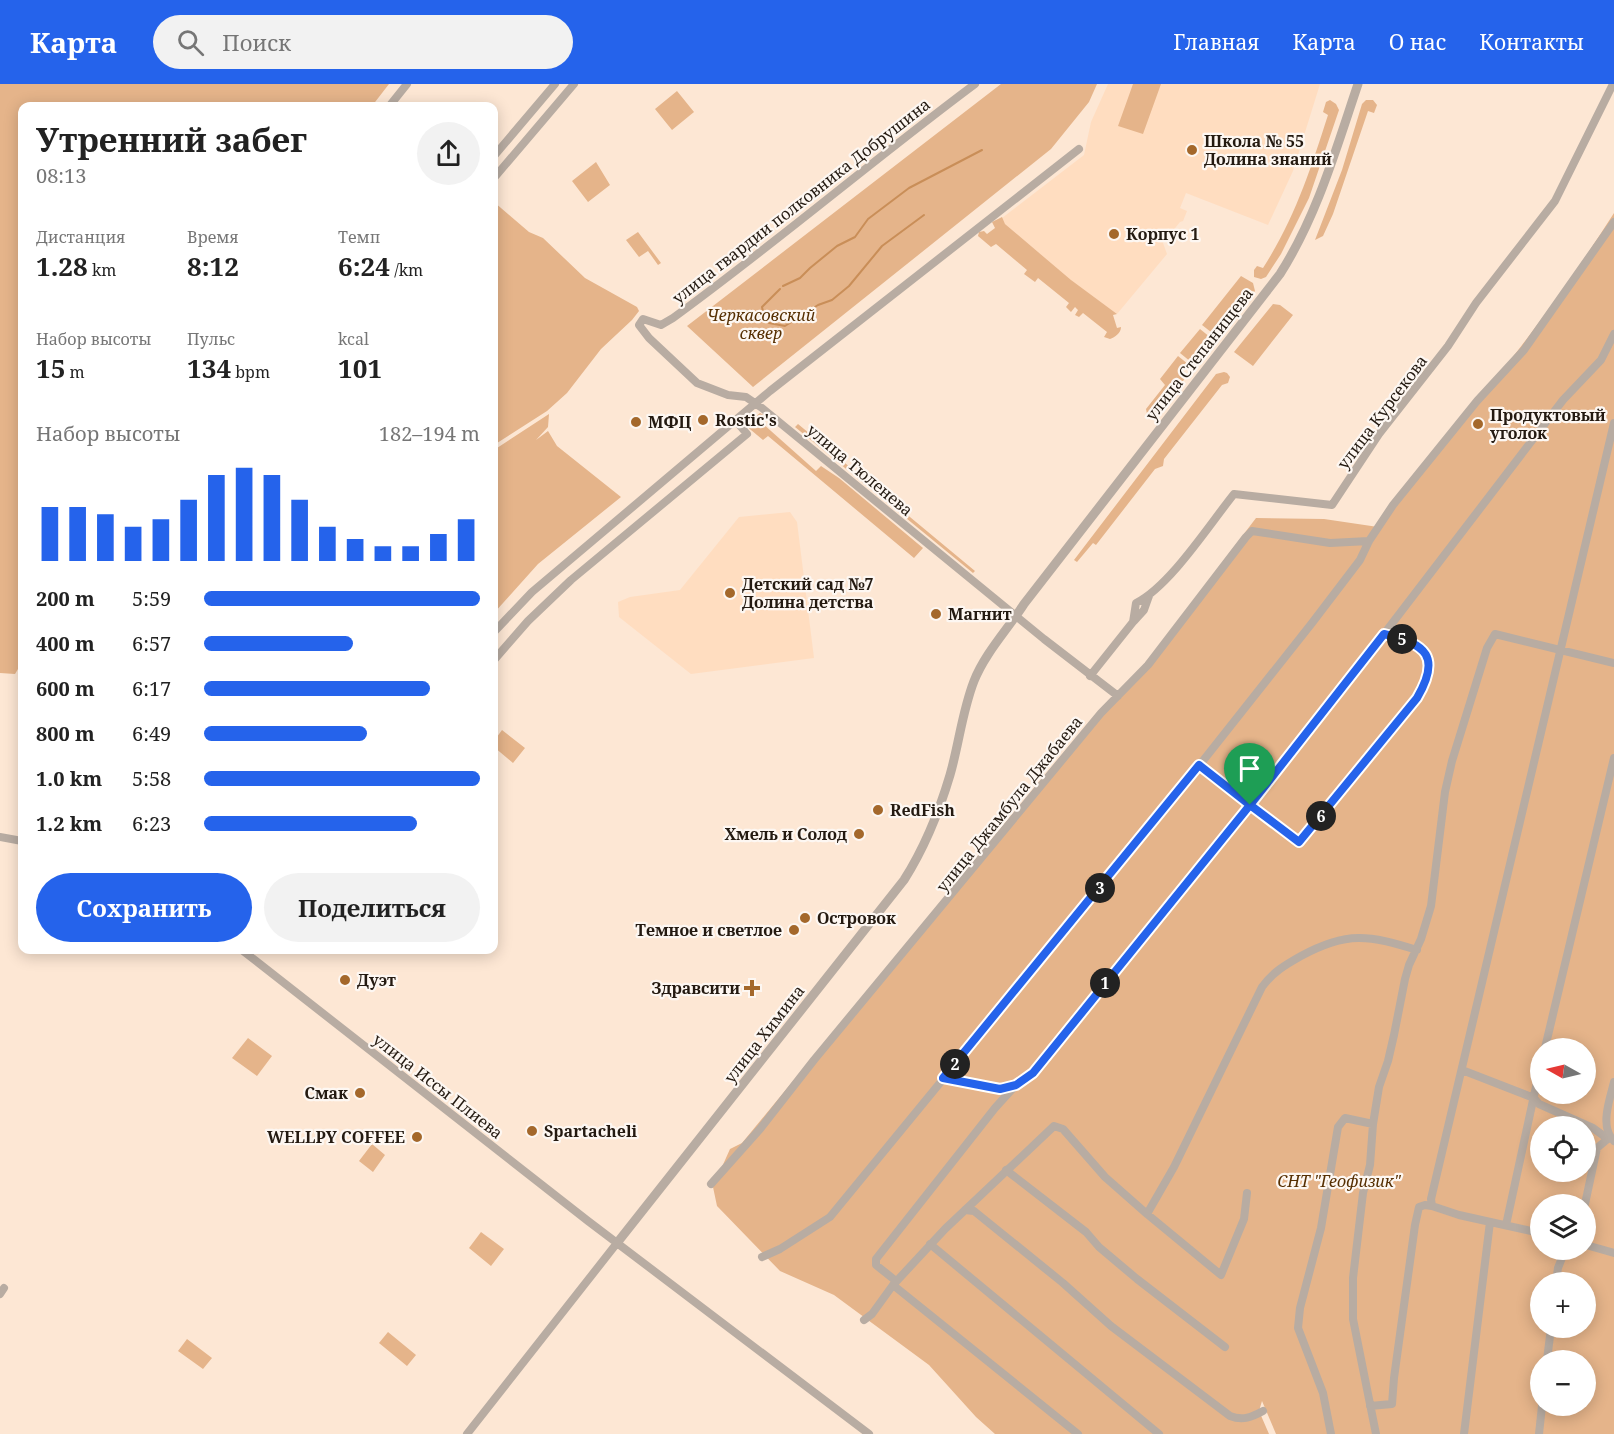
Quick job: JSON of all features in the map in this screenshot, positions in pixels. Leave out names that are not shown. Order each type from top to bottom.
[{"type":"street","points":[[393,102],[407,84]]},
{"type":"street","points":[[498,151],[555,84]]},
{"type":"street","points":[[498,173],[574,84]]},
{"type":"street","name":"улица гвардии полковника Добрушина","points":[[673,318],[975,84]]},
{"type":"street","name":"улица Степанищева","points":[[1016,616],[1250,314],[1293,254],[1321,196],[1358,84]]},
{"type":"street","name":"улица Курсекова","points":[[1090,676],[1132,622],[1136,603],[1149,596],[1163,583],[1234,494],[1332,505],[1379,434],[1432,367],[1476,303],[1555,201],[1612,84]]},
{"type":"street","points":[[498,628],[539,586],[756,403],[1079,149]]},
{"type":"street","points":[[762,1257],[780,1249],[830,1217],[1199,765],[1348,576],[1360,560],[1369,541],[1428,460],[1477,401],[1524,350],[1614,222]]},
{"type":"street","name":"улица Тюленева","points":[[673,318],[661,326],[643,319],[639,325],[649,338],[697,383],[728,395],[746,397],[756,403],[1090,676],[1118,696]]},
{"type":"street","points":[[1078,1434],[895,1283],[876,1265],[876,1259],[995,1108],[1016,1085],[1033,1073],[1250,805],[1563,400],[1601,360],[1614,334]]},
{"type":"street","points":[[498,655],[528,621],[571,580],[747,434],[736,421]]},
{"type":"street","points":[[1432,1206],[1431,1199],[1614,423]]},
{"type":"street","name":"улица Джамбула Джабаева","points":[[711,1184],[760,1130],[814,1060],[1101,713],[1148,665],[1252,531],[1330,543],[1369,541]]},
{"type":"street","name":"улица Химина","points":[[467,1434],[904,880],[921,853],[933,824],[950,773],[960,723],[975,678],[1016,616]]},
{"type":"street","points":[[1199,765],[1299,842],[1417,698],[1428,679],[1429,661],[1423,649],[1398,637],[1384,634]]},
{"type":"street","points":[[1376,1434],[1353,1319],[1353,1278],[1363,1193],[1370,1165],[1379,1087],[1392,1043],[1409,965],[1417,950],[1431,906],[1447,782],[1487,648],[1495,634],[1614,663]]},
{"type":"street","points":[[1547,1038],[1614,758]]},
{"type":"street","points":[[0,837],[18,840]]},
{"type":"street","points":[[1147,1214],[1174,1167],[1269,977],[1278,969],[1322,944],[1350,937],[1383,939],[1417,950]]},
{"type":"street","name":"улица Иссы Плиева","points":[[249,954],[617,1243],[869,1434]]},
{"type":"street","points":[[1462,1070],[1530,1096]]},
{"type":"street","points":[[943,1078],[1000,1089],[1016,1085]]},
{"type":"street","points":[[1611,1139],[1607,1125],[1608,1107],[1614,1082]]},
{"type":"street","points":[[1506,1225],[1533,1104]]},
{"type":"street","points":[[1539,1104],[1593,1128],[1611,1139]]},
{"type":"street","points":[[1331,1434],[1323,1393],[1298,1328],[1299,1318],[1321,1228],[1338,1127],[1345,1118],[1373,1124]]},
{"type":"street","points":[[864,1320],[872,1314],[895,1283],[930,1244],[1054,1126],[1063,1129],[1105,1177],[1221,1275],[1244,1219],[1247,1193]]},
{"type":"street","points":[[1587,1194],[1597,1148],[1611,1139]]},
{"type":"street","points":[[1006,1170],[1086,1232],[1099,1247],[1137,1279],[1225,1347]]},
{"type":"street","points":[[1370,1406],[1392,1404],[1419,1208],[1425,1204],[1459,1215],[1530,1231]]},
{"type":"street","points":[[964,1210],[974,1211],[1063,1283],[1111,1326],[1230,1416],[1237,1419],[1251,1418],[1263,1411]]},
{"type":"street","points":[[1464,1434],[1490,1222]]},
{"type":"street","points":[[930,1244],[1159,1434]]},
{"type":"street","points":[[1596,1248],[1614,1253]]},
{"type":"street","points":[[1539,1434],[1541,1416]]},
{"type":"shaded area","name":"Школа № 55 Долина знаний","points":[[1108,84],[1320,84],[1293,171],[1268,225],[1186,193],[1180,208],[1187,211],[1183,221],[1163,243],[1167,254],[1117,314],[1073,282],[1005,224],[1002,218],[1084,155],[1091,122]]},
{"type":"shaded area","name":"Детский сад №7 Долина детства","points":[[790,512],[797,522],[814,658],[691,674],[619,617],[618,602],[630,597],[680,590],[739,517]]},
{"type":"green space","points":[[0,84],[389,84],[375,102],[18,102],[18,669],[15,674],[0,673]]},
{"type":"green space","name":"Черкасовский сквер","points":[[1001,84],[1097,84],[1089,102],[1051,149],[753,387],[687,326]]},
{"type":"green space","points":[[1133,84],[1161,84],[1143,134],[1118,126]]},
{"type":"green space","points":[[677,91],[694,112],[672,130],[655,109]]},
{"type":"green space","points":[[1330,100],[1339,110],[1309,198],[1281,254],[1266,277],[1261,279],[1254,277],[1254,270],[1257,266],[1263,268],[1293,212],[1328,115],[1323,112],[1326,102]]},
{"type":"green space","points":[[1366,100],[1373,100],[1377,105],[1374,113],[1368,111],[1333,214],[1323,236],[1315,240],[1342,170],[1362,104]]},
{"type":"green space","points":[[596,162],[610,185],[588,202],[572,181]]},
{"type":"green space","points":[[498,205],[529,232],[543,238],[585,278],[637,307],[639,311],[601,349],[567,393],[547,411],[498,442]]},
{"type":"green space","name":"СНТ \"Геофизик\"","points":[[1614,213],[1614,1434],[1276,1434],[1262,1401],[1259,1411],[1269,1434],[995,1434],[976,1417],[929,1365],[834,1295],[780,1271],[717,1206],[713,1187],[730,1149],[742,1143],[1040,781],[1110,699],[1145,664],[1256,518],[1324,519],[1378,527],[1440,451],[1559,295]]},
{"type":"green space","points":[[1002,217],[1005,224],[1071,280],[1117,314],[1113,315],[1117,328],[1121,327],[1120,331],[1110,339],[1104,337],[1107,332],[1083,313],[1079,317],[1075,315],[1078,310],[1075,307],[1071,312],[1066,307],[1069,303],[1038,278],[1035,282],[1024,274],[1027,270],[996,244],[991,247],[978,236],[979,232],[984,231],[987,234],[995,228],[992,222]]},
{"type":"green space","points":[[638,232],[661,263],[658,265],[648,251],[639,257],[626,240]]},
{"type":"green space","points":[[1241,276],[1253,283],[1255,291],[1220,339],[1202,325]]},
{"type":"green space","points":[[1273,304],[1280,305],[1293,315],[1253,366],[1234,352]]},
{"type":"green space","points":[[1200,329],[1216,342],[1201,358],[1197,354],[1191,362],[1180,353]]},
{"type":"green space","points":[[1178,356],[1188,364],[1182,372],[1187,375],[1166,407],[1156,418],[1151,418],[1146,409],[1165,385],[1160,379]]},
{"type":"green space","points":[[1224,372],[1230,377],[1228,383],[1222,385],[1164,459],[1163,466],[1155,469],[1096,545],[1093,543],[1077,562],[1074,560],[1216,374]]},
{"type":"green space","points":[[760,413],[767,417],[762,423],[816,471],[821,466],[839,478],[923,548],[914,558],[768,436],[763,440],[745,425]]},
{"type":"green space","points":[[549,414],[548,427],[536,440],[548,431],[557,446],[621,497],[538,564],[498,609],[498,473],[498,447]]},
{"type":"green space","points":[[798,424],[975,571],[973,573],[795,427]]},
{"type":"green space","points":[[502,730],[525,748],[513,763],[498,750],[498,736]]},
{"type":"green space","points":[[248,1038],[272,1056],[257,1076],[232,1058]]},
{"type":"green space","points":[[372,1144],[385,1155],[373,1172],[359,1161]]},
{"type":"green space","points":[[481,1232],[504,1249],[491,1266],[469,1248]]},
{"type":"green space","points":[[388,1332],[416,1355],[407,1366],[379,1343]]},
{"type":"green space","points":[[187,1339],[212,1358],[203,1369],[178,1351]]},
{"type":"waterway","points":[[783,286],[800,278],[837,246],[855,237],[868,219],[909,188],[982,150]]},
{"type":"waterway","points":[[780,289],[762,307],[769,323],[785,326],[818,305],[832,300],[849,286],[882,246],[924,215]]},
{"type":"place","name":"Школа № 55 Долина знаний","points":[[1192,150]]},
{"type":"place","name":"Корпус 1","points":[[1114,234]]},
{"type":"place","name":"Rostic's","points":[[703,420]]},
{"type":"place","name":"МФЦ","points":[[636,422]]},
{"type":"place","name":"Продуктовый уголок","points":[[1478,424]]},
{"type":"place","name":"Детский сад №7 Долина детства","points":[[730,593]]},
{"type":"place","name":"Магнит","points":[[936,614]]},
{"type":"place","name":"RedFish","points":[[878,810]]},
{"type":"place","name":"Хмель и Солод","points":[[859,834]]},
{"type":"place","name":"Островок","points":[[805,918]]},
{"type":"place","name":"Темное и светлое","points":[[794,930]]},
{"type":"place","name":"Дуэт","points":[[345,980]]},
{"type":"place","name":"Здравсити","points":[[752,988]]},
{"type":"place","name":"Смак","points":[[360,1093]]},
{"type":"place","name":"Spartacheli","points":[[532,1131]]},
{"type":"place","name":"WELLPY COFFEE","points":[[417,1137]]},
{"type":"route","points":[[1250,805],[1033,1073],[1016,1085],[1000,1089],[943,1078],[1199,765],[1250,805],[1384,634],[1398,637],[1423,649],[1429,661],[1428,679],[1417,698],[1299,842],[1250,805]]}]
